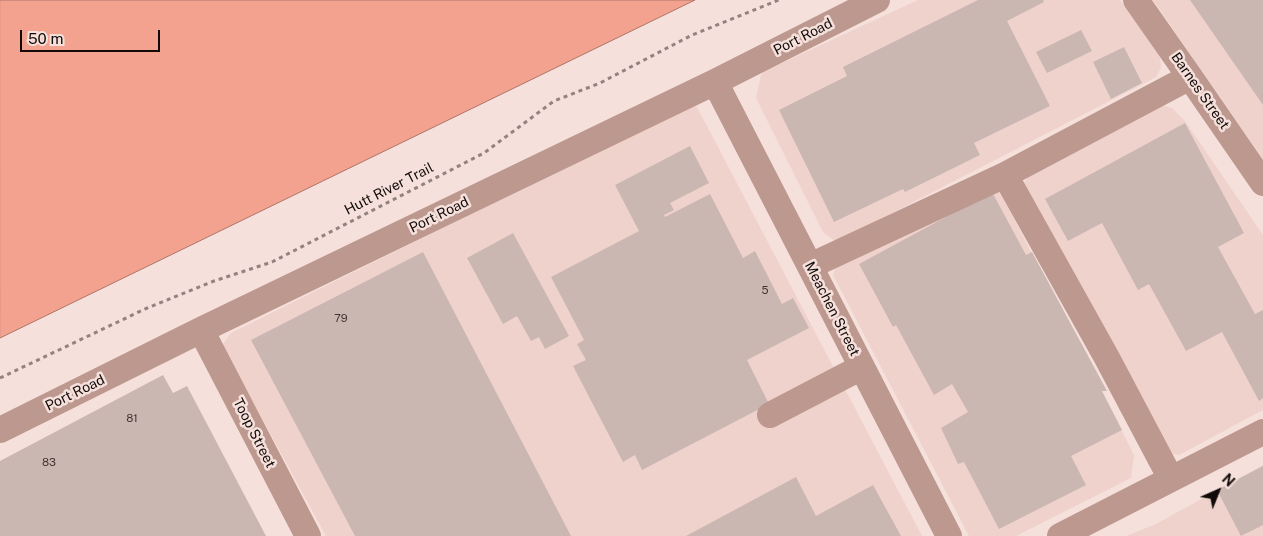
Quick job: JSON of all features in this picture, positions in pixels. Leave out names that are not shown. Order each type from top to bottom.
[{"type":"street","name":"Port Road","points":[[0,430],[201,330],[715,82],[877,0]]},
{"type":"street","name":"Barnes Street","points":[[1136,0],[1263,182]]},
{"type":"street","points":[[810,266],[1005,175],[1190,77]]},
{"type":"street","name":"Meachen Street","points":[[715,82],[949,536]]},
{"type":"street","points":[[1005,175],[1074,280],[1114,355],[1171,479]]},
{"type":"street","name":"Toop Street","points":[[201,330],[308,536]]},
{"type":"street","points":[[770,415],[862,367]]},
{"type":"street","points":[[1060,536],[1097,528],[1171,479],[1263,432]]},
{"type":"path","name":"Hutt River Trail","points":[[0,378],[145,309],[214,281],[272,262],[484,153],[554,101],[600,83],[692,35],[778,0]]},
{"type":"shaded area","points":[[0,0],[695,0],[0,338]]},
{"type":"shaded area","points":[[918,0],[1120,0],[1160,57],[1161,68],[1156,77],[836,242],[823,232],[756,98],[761,75],[765,71]]},
{"type":"shaded area","points":[[1153,0],[1263,0],[1263,159]]},
{"type":"shaded area","points":[[1157,104],[1172,108],[1185,121],[1263,235],[1263,410],[1179,455],[1163,452],[1021,188],[1032,169]]},
{"type":"shaded area","points":[[690,105],[697,107],[922,536],[326,536],[225,350],[223,344],[231,333]]},
{"type":"shaded area","points":[[1000,191],[1134,455],[1131,478],[1016,536],[969,536],[833,275],[837,263]]},
{"type":"shaded area","points":[[1263,465],[1263,536],[1126,536],[1156,524]]},
{"type":"building","points":[[978,0],[1043,0],[1044,2],[1007,21],[1050,106],[974,143],[980,155],[905,192],[903,189],[834,222],[779,110],[847,76],[843,67]]},
{"type":"building","points":[[1190,0],[1263,0],[1263,105]]},
{"type":"building","points":[[1081,30],[1092,51],[1047,73],[1036,52]]},
{"type":"building","points":[[1124,47],[1142,83],[1111,99],[1093,62]]},
{"type":"building","points":[[1185,123],[1244,233],[1218,247],[1255,314],[1263,310],[1263,398],[1259,401],[1222,332],[1186,351],[1149,284],[1138,290],[1102,223],[1068,241],[1045,199]]},
{"type":"building","points":[[690,146],[709,183],[670,203],[674,210],[664,215],[665,217],[710,194],[743,258],[755,251],[782,304],[793,298],[809,328],[747,360],[769,404],[642,470],[635,455],[623,462],[573,366],[586,360],[577,344],[584,340],[551,277],[639,231],[615,185]]},
{"type":"building","points":[[992,192],[1026,255],[1032,252],[1107,391],[1102,391],[1122,430],[1071,456],[1086,485],[999,529],[964,462],[958,464],[941,428],[968,412],[952,384],[934,395],[896,325],[893,327],[859,264]]},
{"type":"building","points":[[513,233],[569,336],[545,349],[539,337],[531,341],[517,316],[503,324],[467,258]]},
{"type":"building","points":[[423,252],[571,536],[355,536],[251,340]]},
{"type":"building","points":[[163,375],[173,393],[187,386],[266,536],[0,536],[0,461]]},
{"type":"building","points":[[1263,466],[1263,525],[1241,536],[1217,490]]},
{"type":"building","points":[[796,477],[816,516],[873,485],[901,536],[686,536]]}]
